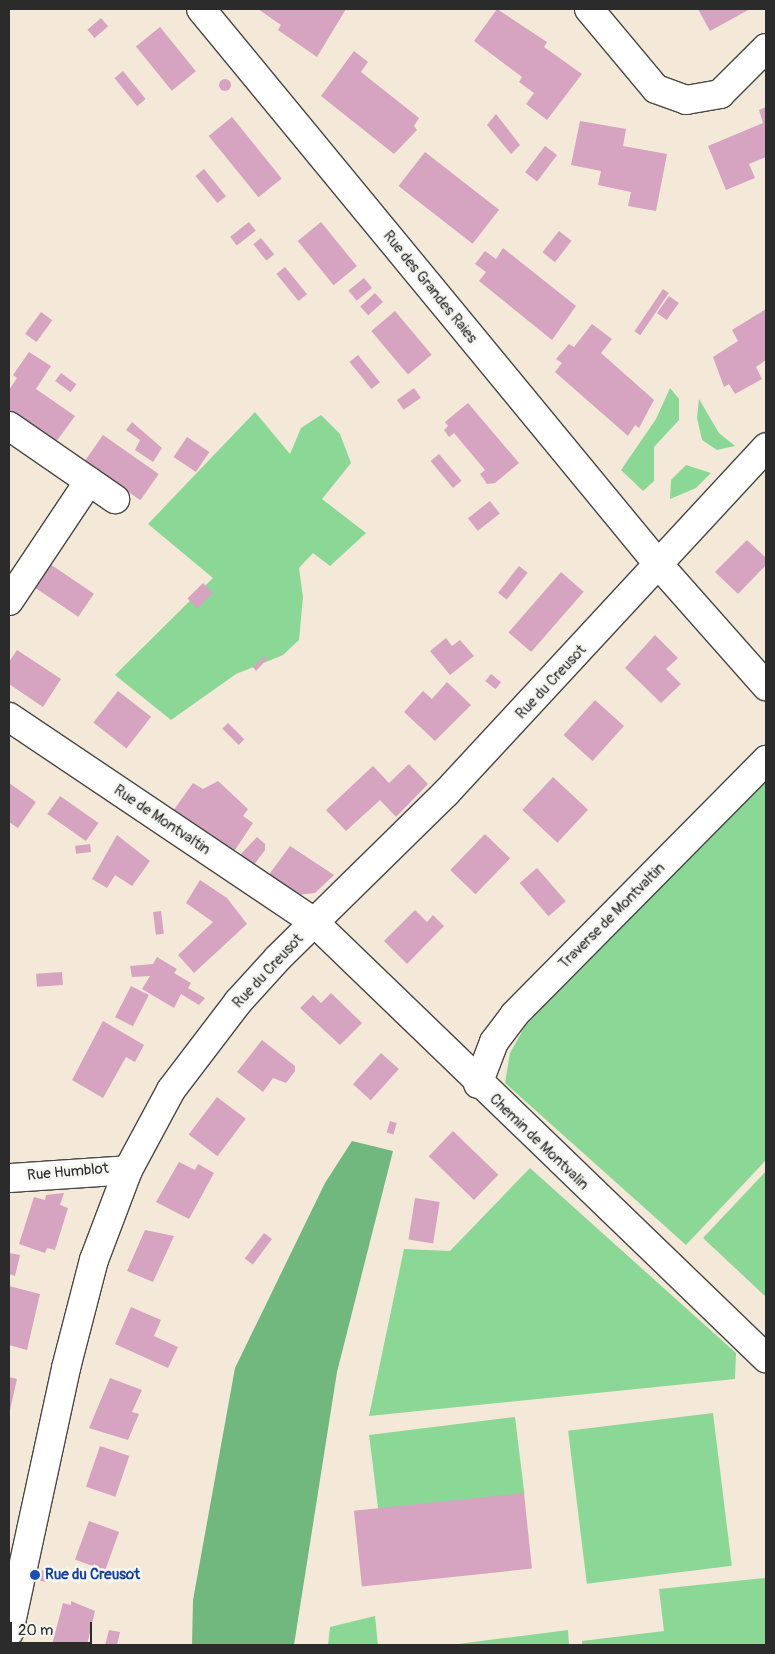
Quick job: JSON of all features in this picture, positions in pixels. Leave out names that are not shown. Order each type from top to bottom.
[{"type":"street","name":"Rue des Grandes Raies","points":[[201,9],[659,565]]},
{"type":"street","points":[[590,9],[656,89],[686,100],[720,94],[766,48]]},
{"type":"street","points":[[9,426],[115,499]]},
{"type":"street","name":"Rue du Creusot","points":[[9,1632],[79,1311],[128,1170],[199,1050],[238,1002],[446,793],[659,565],[766,447]]},
{"type":"street","points":[[9,600],[88,481]]},
{"type":"street","points":[[659,565],[766,686]]},
{"type":"street","name":"Rue de Montvaltin","points":[[9,717],[315,923]]},
{"type":"street","name":"Traverse de Montvaltin","points":[[478,1084],[494,1042],[514,1015],[766,760]]},
{"type":"street","name":"Chemin de Montvalin","points":[[315,923],[478,1084],[766,1358]]},
{"type":"street","name":"Rue Humblot","points":[[9,1178],[128,1170]]},
{"type":"green space","points":[[670,388],[679,399],[679,420],[654,447],[654,481],[643,491],[621,470],[656,419]]},
{"type":"green space","points":[[699,399],[719,433],[735,446],[717,450],[702,440],[697,418]]},
{"type":"green space","points":[[255,412],[290,454],[301,428],[321,415],[340,434],[351,463],[322,499],[366,533],[330,566],[313,553],[299,568],[303,597],[299,640],[283,655],[236,674],[171,720],[115,675],[213,578],[148,524]]},
{"type":"green space","points":[[686,465],[711,473],[696,488],[670,499],[671,480]]},
{"type":"green space","points":[[766,780],[766,1160],[686,1245],[505,1083],[510,1053],[525,1026]]},
{"type":"green space","points":[[352,1141],[393,1151],[337,1372],[294,1645],[192,1645],[193,1600],[235,1368],[325,1183]]},
{"type":"green space","points":[[530,1168],[736,1353],[735,1379],[369,1416],[404,1249],[450,1251]]},
{"type":"green space","points":[[766,1171],[766,1297],[703,1238]]},
{"type":"green space","points":[[713,1413],[732,1566],[587,1584],[568,1431]]},
{"type":"green space","points":[[515,1417],[524,1493],[378,1511],[369,1435]]},
{"type":"green space","points":[[765,1578],[766,1645],[582,1645],[582,1641],[664,1631],[659,1589]]},
{"type":"green space","points":[[375,1616],[378,1645],[328,1645],[330,1627]]},
{"type":"green space","points":[[568,1630],[569,1645],[450,1645]]},
{"type":"building","points":[[258,9],[346,9],[317,57],[278,30],[281,25]]},
{"type":"building","points":[[497,9],[547,42],[544,47],[582,74],[547,120],[526,104],[534,93],[519,82],[522,77],[474,41]]},
{"type":"building","points":[[698,9],[750,9],[710,31]]},
{"type":"building","points":[[101,18],[108,26],[95,38],[87,30]]},
{"type":"building","points":[[160,27],[196,71],[172,91],[136,47]]},
{"type":"building","points":[[354,51],[368,62],[361,72],[419,118],[414,126],[417,130],[394,154],[321,96]]},
{"type":"building","points":[[123,71],[146,99],[137,106],[114,78]]},
{"type":"building","points":[[223,79],[227,79],[231,85],[227,91],[223,91],[219,87],[219,83]]},
{"type":"building","points":[[766,107],[766,157],[749,164],[755,178],[726,190],[708,146],[763,123],[759,110]]},
{"type":"building","points":[[496,114],[520,145],[511,154],[487,125]]},
{"type":"building","points":[[232,117],[282,178],[258,197],[209,136]]},
{"type":"building","points":[[580,121],[626,129],[623,146],[667,154],[656,211],[628,206],[631,192],[598,185],[601,171],[571,165]]},
{"type":"building","points":[[545,146],[557,155],[537,181],[525,172]]},
{"type":"building","points":[[425,152],[499,210],[473,244],[399,186]]},
{"type":"building","points":[[204,169],[226,196],[217,203],[195,176]]},
{"type":"building","points":[[249,222],[256,231],[237,245],[230,237]]},
{"type":"building","points":[[321,222],[357,266],[334,285],[298,241]]},
{"type":"building","points":[[559,231],[572,241],[555,262],[542,252]]},
{"type":"building","points":[[261,238],[274,254],[266,261],[253,244]]},
{"type":"building","points":[[503,248],[576,306],[552,340],[479,281],[486,272],[475,264],[485,251],[496,259]]},
{"type":"building","points":[[285,267],[307,294],[298,301],[276,274]]},
{"type":"building","points":[[364,278],[372,288],[357,301],[348,291]]},
{"type":"building","points":[[663,289],[669,293],[640,335],[634,331]]},
{"type":"building","points":[[375,293],[383,302],[368,315],[360,306]]},
{"type":"building","points":[[669,296],[679,303],[667,320],[657,313]]},
{"type":"building","points":[[766,309],[766,360],[756,367],[762,379],[735,394],[729,384],[724,387],[713,357],[738,341],[732,330]]},
{"type":"building","points":[[395,311],[432,355],[408,375],[371,331]]},
{"type":"building","points":[[41,312],[52,320],[36,342],[25,334]]},
{"type":"building","points":[[592,324],[612,339],[601,353],[654,400],[639,428],[635,425],[628,436],[555,372],[562,363],[556,359],[569,344],[574,347]]},
{"type":"building","points":[[29,352],[51,366],[36,389],[75,416],[56,442],[9,410],[9,390],[17,378],[13,375]]},
{"type":"building","points":[[358,355],[380,382],[371,389],[349,362]]},
{"type":"building","points":[[61,373],[76,384],[70,392],[55,381]]},
{"type":"building","points":[[414,388],[421,398],[404,410],[397,400]]},
{"type":"building","points":[[468,403],[519,463],[495,483],[487,484],[480,474],[485,470],[454,433],[449,437],[444,430],[448,426],[445,422]]},
{"type":"building","points":[[132,422],[162,448],[153,462],[135,450],[140,440],[126,430]]},
{"type":"building","points":[[103,435],[159,474],[140,500],[85,461]]},
{"type":"building","points":[[187,437],[209,452],[196,472],[174,457]]},
{"type":"building","points":[[439,454],[461,481],[453,488],[431,461]]},
{"type":"building","points":[[490,501],[500,514],[478,531],[468,518]]},
{"type":"building","points":[[747,540],[766,558],[766,565],[738,594],[715,572]]},
{"type":"building","points":[[50,564],[94,594],[78,617],[34,587]]},
{"type":"building","points":[[519,566],[528,573],[507,600],[498,593]]},
{"type":"building","points":[[561,572],[584,592],[531,652],[509,632]]},
{"type":"building","points":[[203,583],[213,593],[197,608],[187,599]]},
{"type":"building","points":[[655,635],[678,658],[666,669],[681,684],[661,703],[625,668]]},
{"type":"building","points":[[446,638],[452,646],[460,640],[474,656],[450,675],[430,651]]},
{"type":"building","points":[[17,650],[61,679],[43,707],[9,684],[9,662]]},
{"type":"building","points":[[265,656],[267,659],[256,671],[253,667]]},
{"type":"building","points":[[491,674],[501,682],[495,689],[485,681]]},
{"type":"building","points":[[447,682],[471,705],[435,741],[404,712],[423,691],[432,699]]},
{"type":"building","points":[[118,691],[151,717],[126,748],[93,723]]},
{"type":"building","points":[[595,700],[624,726],[593,761],[564,735]]},
{"type":"building","points":[[228,723],[244,739],[239,745],[222,729]]},
{"type":"building","points":[[409,764],[428,784],[396,817],[380,800],[346,831],[326,810],[373,766],[389,783]]},
{"type":"building","points":[[553,777],[588,810],[557,843],[522,810]]},
{"type":"building","points":[[218,781],[248,809],[243,816],[253,823],[233,853],[173,811],[193,783],[203,789]]},
{"type":"building","points":[[9,783],[36,802],[18,828],[9,822]]},
{"type":"building","points":[[60,796],[99,823],[86,841],[47,814]]},
{"type":"building","points":[[485,834],[510,858],[475,894],[450,870]]},
{"type":"building","points":[[117,835],[150,861],[132,886],[115,875],[107,888],[92,879]]},
{"type":"building","points":[[257,837],[265,844],[265,850],[253,866],[239,856]]},
{"type":"building","points":[[90,844],[91,852],[76,854],[75,846]]},
{"type":"building","points":[[290,846],[334,875],[315,893],[296,895],[268,876]]},
{"type":"building","points":[[537,868],[566,901],[549,916],[520,883]]},
{"type":"building","points":[[200,880],[227,898],[247,924],[194,973],[178,955],[213,922],[186,903]]},
{"type":"building","points":[[415,910],[427,922],[433,915],[444,926],[407,964],[384,941]]},
{"type":"building","points":[[161,911],[164,934],[156,935],[153,912]]},
{"type":"building","points":[[157,957],[177,969],[174,973],[191,983],[188,988],[205,998],[199,1005],[181,994],[174,1008],[142,989],[150,976],[132,977],[130,966],[153,964]]},
{"type":"building","points":[[62,972],[63,985],[37,987],[36,974]]},
{"type":"building","points":[[131,986],[149,995],[133,1026],[115,1017]]},
{"type":"building","points":[[331,993],[362,1023],[340,1045],[300,1008],[313,995],[321,1003]]},
{"type":"building","points":[[103,1021],[144,1045],[135,1062],[126,1057],[103,1098],[72,1080]]},
{"type":"building","points":[[262,1040],[295,1066],[295,1071],[286,1083],[273,1078],[263,1092],[237,1072]]},
{"type":"building","points":[[381,1053],[399,1069],[371,1100],[353,1084]]},
{"type":"building","points":[[217,1097],[246,1119],[217,1156],[189,1135]]},
{"type":"building","points":[[390,1121],[397,1123],[393,1134],[387,1133]]},
{"type":"building","points":[[453,1131],[498,1175],[474,1200],[429,1156]]},
{"type":"building","points":[[179,1162],[195,1170],[198,1164],[214,1173],[189,1219],[156,1202]]},
{"type":"building","points":[[64,1193],[60,1205],[68,1208],[55,1250],[47,1248],[45,1253],[19,1244],[34,1197],[45,1200],[46,1195]]},
{"type":"building","points":[[415,1198],[440,1202],[433,1243],[408,1239]]},
{"type":"building","points":[[145,1230],[174,1236],[153,1282],[127,1271]]},
{"type":"building","points":[[264,1233],[272,1239],[253,1265],[245,1259]]},
{"type":"building","points":[[9,1253],[20,1255],[15,1276],[9,1274]]},
{"type":"building","points":[[9,1286],[40,1294],[27,1350],[9,1345]]},
{"type":"building","points":[[131,1307],[161,1320],[154,1336],[178,1347],[168,1368],[115,1344]]},
{"type":"building","points":[[9,1377],[17,1379],[10,1410],[9,1410]]},
{"type":"building","points":[[110,1378],[142,1390],[132,1412],[139,1414],[128,1440],[89,1428]]},
{"type":"building","points":[[100,1446],[129,1456],[115,1497],[86,1487]]},
{"type":"building","points":[[524,1493],[532,1569],[362,1586],[354,1511]]},
{"type":"building","points":[[89,1521],[119,1532],[105,1570],[75,1560]]},
{"type":"building","points":[[42,1570],[48,1571],[46,1582],[40,1581]]},
{"type":"building","points":[[71,1601],[95,1611],[87,1645],[52,1645],[63,1603],[71,1605]]},
{"type":"building","points":[[109,1630],[120,1632],[117,1645],[105,1645]]},
{"type":"place","name":"Rue du Creusot","points":[[35,1575]]}]
